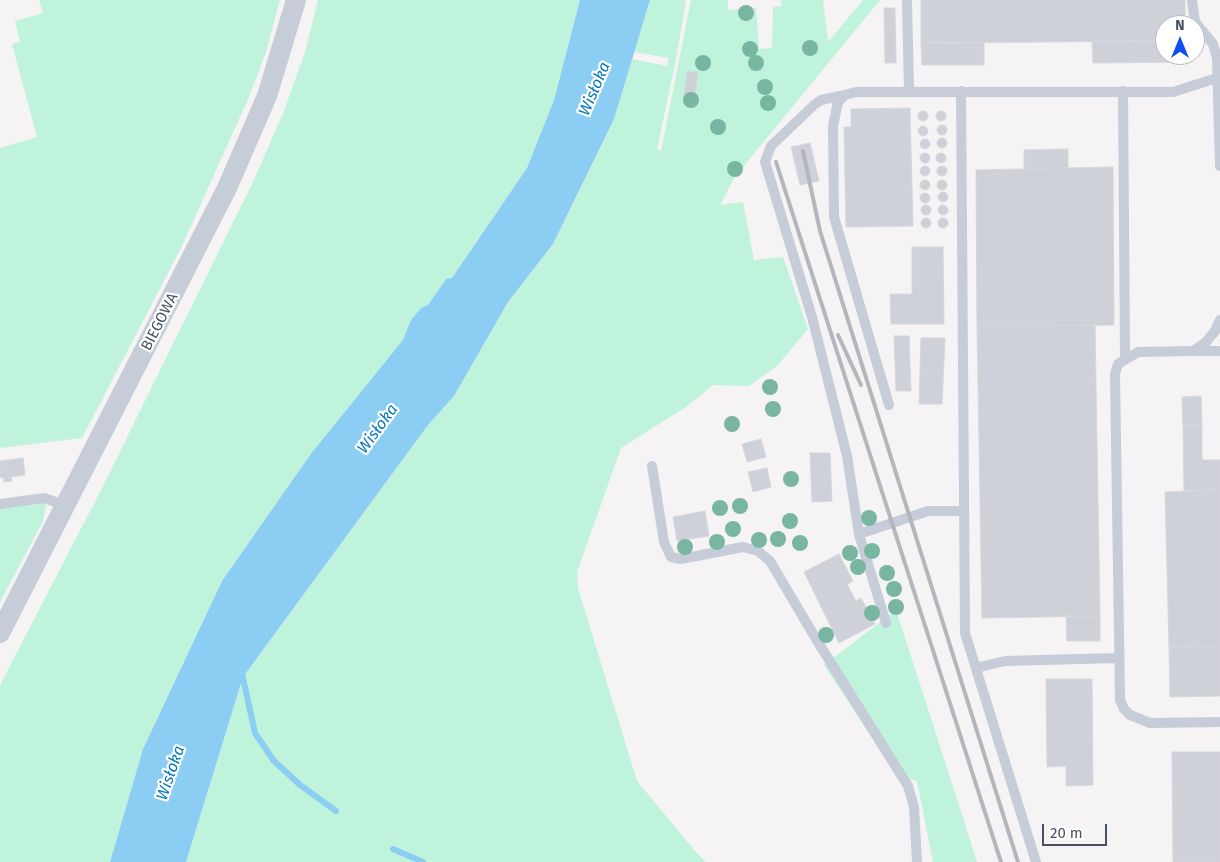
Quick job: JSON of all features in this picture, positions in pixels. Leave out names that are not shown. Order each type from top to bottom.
[{"type":"street","name":"BIEGOWA","points":[[0,633],[67,506],[207,230],[248,143],[270,88],[296,0]]},
{"type":"lane","points":[[907,0],[909,91]]},
{"type":"lane","points":[[1192,0],[1195,22],[1216,50],[1219,77],[1220,166]]},
{"type":"lane","points":[[886,623],[859,534],[846,456],[812,317],[765,162],[771,146],[821,100],[856,92],[1123,90],[1173,92],[1219,77]]},
{"type":"lane","points":[[1123,90],[1125,358]]},
{"type":"lane","points":[[961,91],[965,633],[1036,862]]},
{"type":"lane","points":[[845,95],[838,102],[833,126],[834,217],[889,405]]},
{"type":"lane","points":[[1194,351],[1206,342],[1215,331],[1220,320]]},
{"type":"lane","points":[[1220,351],[1138,352],[1125,358],[1118,364],[1115,374],[1120,700],[1124,709],[1130,715],[1150,723],[1220,722]]},
{"type":"lane","points":[[652,466],[664,542],[671,557],[682,559],[743,547],[758,551],[770,560],[816,639],[908,786],[914,807],[917,862]]},
{"type":"lane","points":[[0,504],[44,498],[67,506]]},
{"type":"lane","points":[[859,534],[928,511],[964,512]]},
{"type":"lane","points":[[976,668],[1005,661],[1118,658]]},
{"type":"green space","points":[[39,0],[280,0],[266,52],[249,97],[181,248],[82,438],[0,448],[0,148],[37,137],[12,44],[20,42],[15,21],[43,13]]},
{"type":"green space","points":[[318,0],[580,0],[554,100],[527,168],[452,278],[446,279],[428,306],[421,308],[411,320],[403,341],[310,455],[222,581],[143,749],[110,862],[0,862],[0,685],[100,492],[253,182],[284,111],[305,52]]},
{"type":"green space","points":[[650,0],[686,0],[657,149],[661,151],[691,0],[728,0],[728,10],[756,8],[759,49],[772,48],[773,7],[782,6],[781,0],[823,0],[828,42],[863,0],[880,0],[734,178],[720,205],[743,202],[754,260],[783,257],[808,329],[777,366],[749,386],[713,385],[686,407],[621,448],[577,572],[578,588],[637,781],[706,862],[186,862],[243,677],[428,425],[454,396],[508,302],[553,244],[614,119],[632,59],[667,66],[669,58],[634,52]]},
{"type":"green space","points":[[47,500],[43,521],[0,602],[0,509]]},
{"type":"green space","points":[[896,610],[977,862],[933,862],[917,781],[897,776],[824,665]]},
{"type":"water","name":"Wisłoka","points":[[580,0],[650,0],[614,119],[553,244],[508,302],[454,396],[428,425],[243,677],[186,862],[110,862],[143,749],[222,581],[310,455],[403,340],[411,320],[421,308],[428,305],[446,279],[452,278],[527,168],[554,100]]},
{"type":"building","points":[[921,0],[1185,0],[1185,15],[1155,15],[1155,41],[921,43]]},
{"type":"building","points":[[884,8],[895,8],[896,63],[885,63]]},
{"type":"building","points":[[1092,41],[1155,41],[1155,62],[1093,63]]},
{"type":"building","points":[[921,43],[984,43],[984,65],[922,65]]},
{"type":"building","points":[[687,71],[698,72],[695,96],[684,95]]},
{"type":"building","points":[[910,108],[913,226],[846,227],[844,127],[851,127],[851,109]]},
{"type":"building","points":[[921,111],[925,111],[928,116],[927,120],[921,121],[918,118],[918,114]]},
{"type":"building","points":[[941,111],[946,116],[941,121],[936,116]]},
{"type":"building","points":[[942,125],[947,130],[942,135],[937,130]]},
{"type":"building","points":[[921,126],[925,126],[928,131],[925,136],[921,136],[918,133],[918,129]]},
{"type":"building","points":[[942,138],[947,143],[942,148],[937,143]]},
{"type":"building","points":[[923,139],[927,139],[930,144],[929,148],[923,149],[920,146],[920,142]]},
{"type":"building","points":[[810,143],[819,181],[800,185],[791,147]]},
{"type":"building","points":[[1068,149],[1068,168],[1024,169],[1024,150]]},
{"type":"building","points":[[923,153],[927,153],[930,158],[929,162],[923,163],[920,160],[920,156]]},
{"type":"building","points":[[939,153],[943,153],[946,158],[943,163],[939,163],[936,160],[936,156]]},
{"type":"building","points":[[925,166],[930,171],[925,176],[920,171]]},
{"type":"building","points":[[942,166],[947,171],[942,176],[937,171]]},
{"type":"building","points":[[1113,167],[1114,325],[977,326],[976,170]]},
{"type":"building","points":[[925,180],[930,185],[925,190],[920,185]]},
{"type":"building","points":[[942,180],[947,185],[942,190],[937,185]]},
{"type":"building","points":[[941,192],[945,192],[948,197],[947,201],[941,202],[938,199],[938,195]]},
{"type":"building","points":[[923,193],[927,193],[930,198],[929,202],[923,203],[920,200],[920,196]]},
{"type":"building","points":[[924,205],[928,205],[931,210],[930,214],[924,215],[921,212],[921,208]]},
{"type":"building","points":[[941,205],[945,205],[948,210],[945,215],[941,215],[938,212],[938,208]]},
{"type":"building","points":[[924,218],[928,218],[931,223],[928,228],[924,228],[921,225],[921,221]]},
{"type":"building","points":[[943,218],[948,223],[943,228],[938,223]]},
{"type":"building","points":[[912,247],[943,247],[944,324],[891,324],[890,294],[912,294]]},
{"type":"building","points":[[1095,325],[1100,616],[982,618],[977,326]]},
{"type":"building","points":[[894,336],[909,336],[911,391],[896,391]]},
{"type":"building","points":[[921,338],[945,338],[942,404],[919,404]]},
{"type":"building","points":[[1201,396],[1202,426],[1183,426],[1182,397]]},
{"type":"building","points":[[1183,426],[1202,426],[1202,460],[1220,460],[1220,490],[1184,491]]},
{"type":"building","points":[[761,439],[766,457],[747,462],[742,444]]},
{"type":"building","points":[[810,453],[830,453],[832,501],[812,502]]},
{"type":"building","points":[[23,458],[25,475],[11,477],[12,481],[4,482],[3,477],[0,478],[0,461]]},
{"type":"building","points":[[767,468],[771,487],[753,492],[748,472]]},
{"type":"building","points":[[1220,490],[1220,646],[1169,647],[1165,492]]},
{"type":"building","points":[[705,511],[709,536],[677,541],[673,517]]},
{"type":"building","points":[[839,554],[853,581],[847,584],[856,601],[861,598],[875,624],[839,643],[804,572]]},
{"type":"building","points":[[1066,616],[1100,616],[1100,641],[1067,641]]},
{"type":"building","points":[[1220,646],[1220,696],[1170,697],[1169,647]]},
{"type":"building","points":[[1046,679],[1092,679],[1093,785],[1066,786],[1066,766],[1047,767]]},
{"type":"building","points":[[1172,752],[1220,752],[1220,862],[1173,862]]},
{"type":"waterway","points":[[241,669],[255,733],[274,761],[300,785],[336,811]]},
{"type":"waterway","points":[[393,849],[423,862]]},
{"type":"railway","points":[[803,151],[820,231],[1018,862]]},
{"type":"railway","points":[[776,162],[1001,862]]},
{"type":"railway","points":[[838,335],[861,385]]}]
